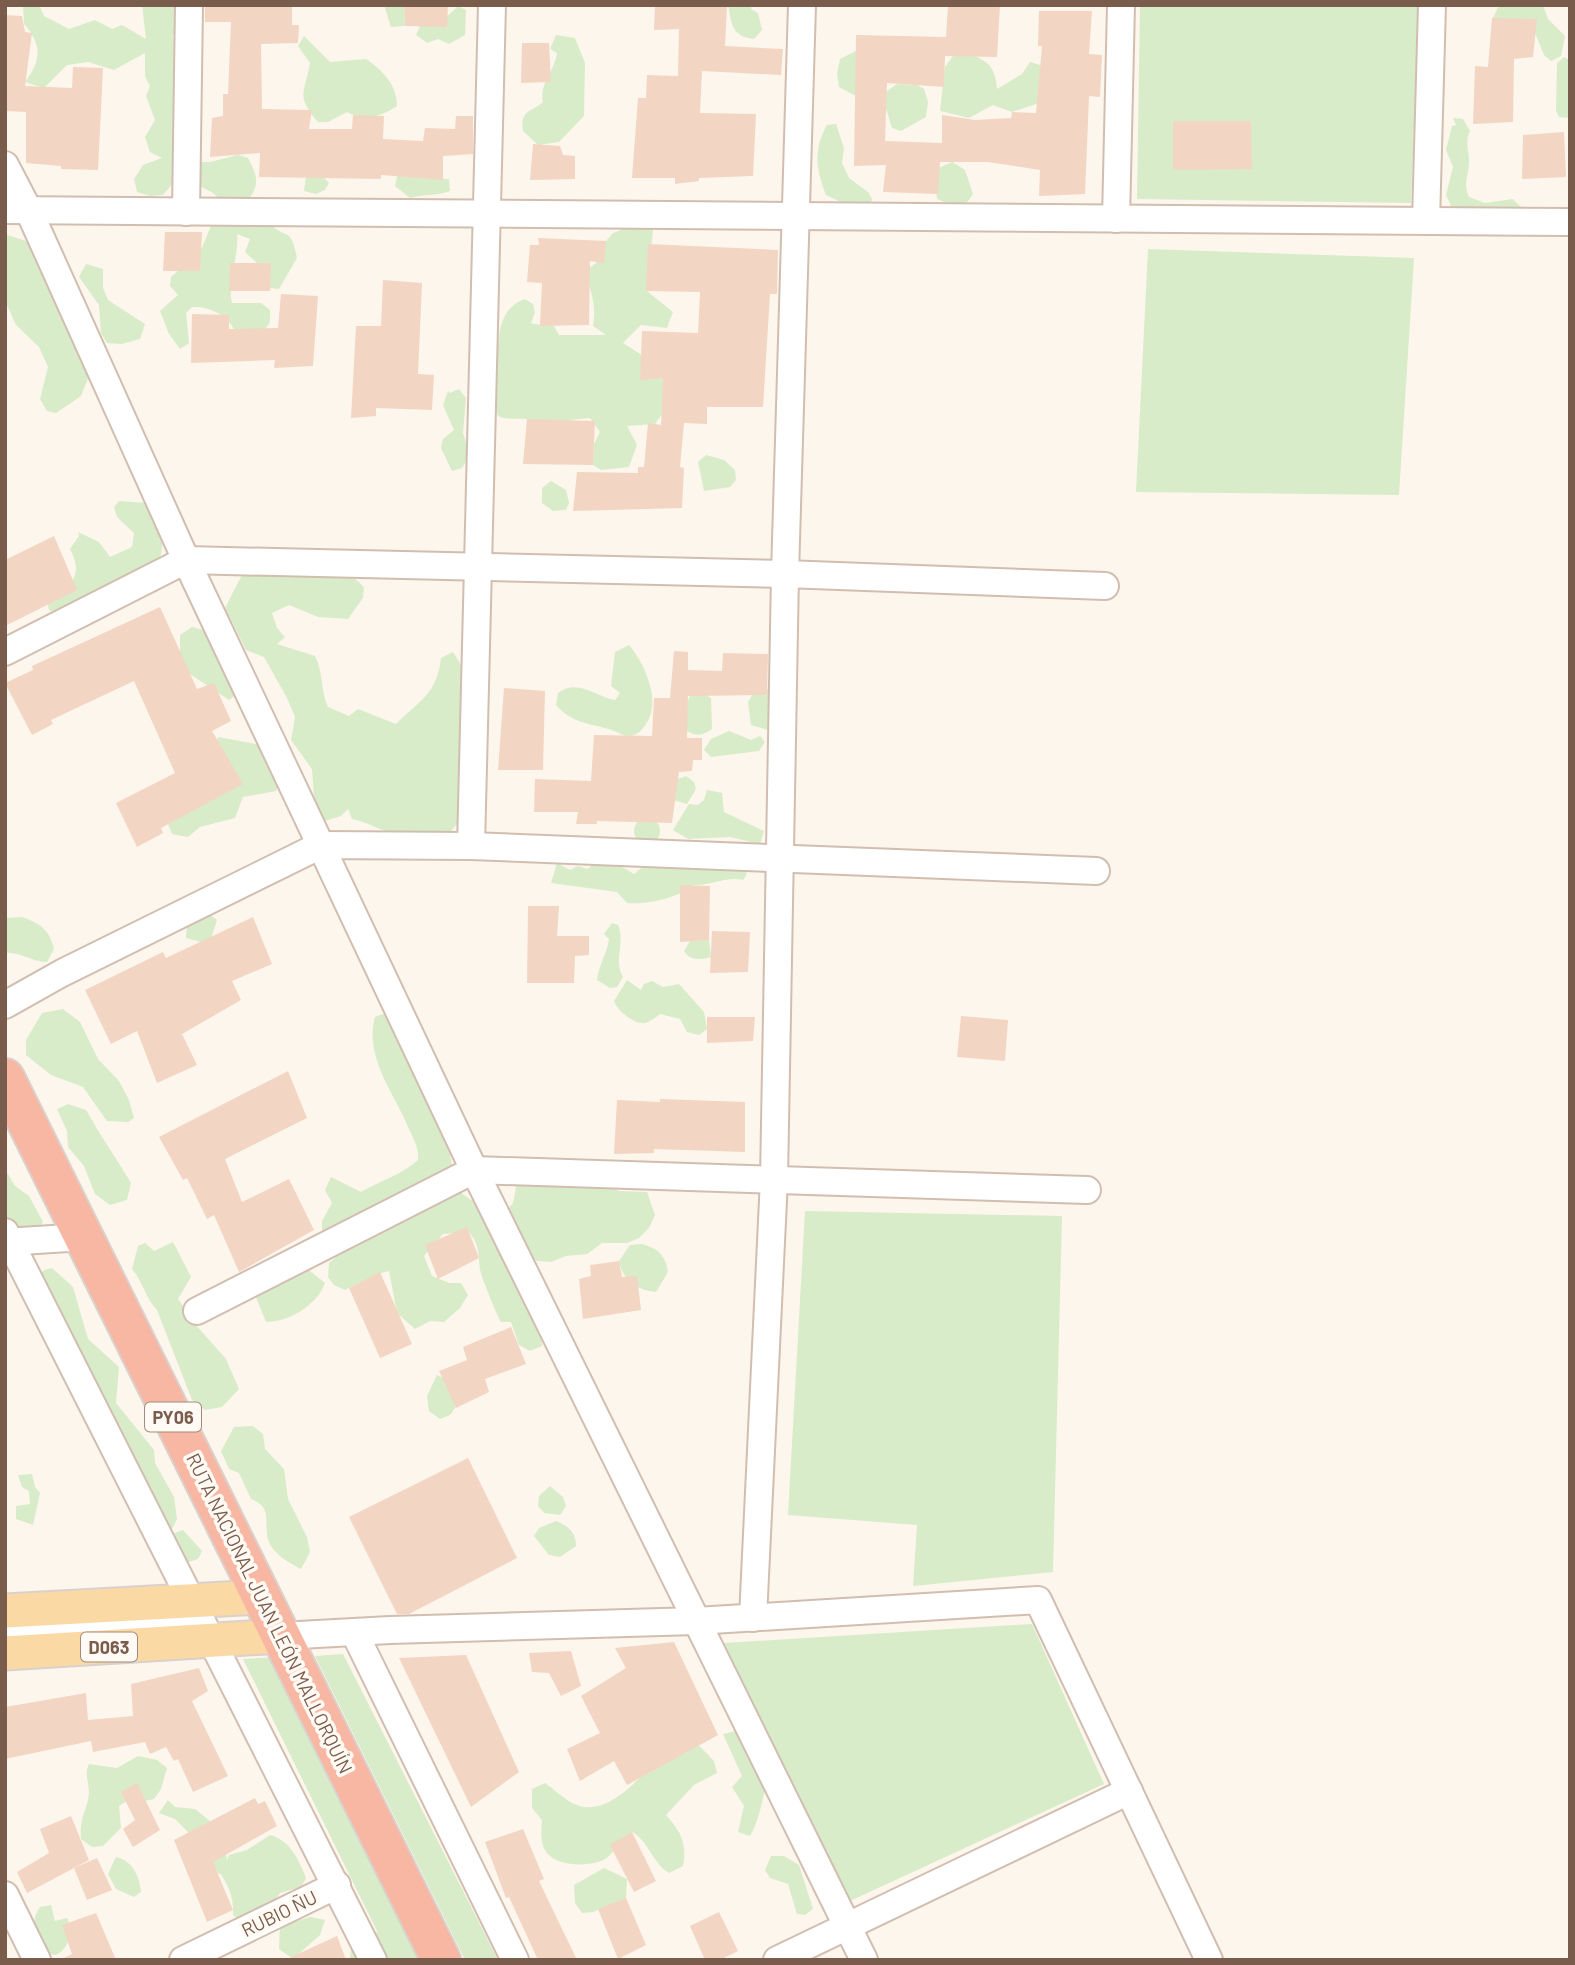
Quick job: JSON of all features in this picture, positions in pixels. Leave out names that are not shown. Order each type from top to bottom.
[{"type":"highway","name":"RUTA NACIONAL JUAN LEÓN MALLORQUÍN","points":[[5,1078],[441,1960]]},
{"type":"main road","name":"D063","points":[[5,1653],[202,1621],[261,1597]]},
{"type":"main road","name":"D063","points":[[5,1611],[202,1621],[281,1636]]},
{"type":"street","points":[[186,212],[189,5]]},
{"type":"street","points":[[471,846],[492,5]]},
{"type":"street","points":[[753,1618],[774,1179],[782,858],[785,574],[802,5]]},
{"type":"street","points":[[1116,219],[1121,5]]},
{"type":"street","points":[[1426,221],[1432,5]]},
{"type":"street","points":[[5,165],[17,210],[186,560],[474,1170],[864,1960]]},
{"type":"street","points":[[17,210],[1570,222]]},
{"type":"street","points":[[5,652],[186,560],[785,574],[1105,586]]},
{"type":"street","points":[[5,1005],[62,973],[321,845],[471,846],[1096,871]]},
{"type":"street","points":[[197,1311],[474,1170],[1087,1190]]},
{"type":"street","points":[[84,1237],[7,1238],[373,1960]]},
{"type":"street","points":[[281,1636],[696,1621],[1038,1600],[1209,1960]]},
{"type":"street","points":[[5,1633],[202,1621]]},
{"type":"street","points":[[354,1632],[515,1960]]},
{"type":"street","points":[[777,1960],[1129,1791]]},
{"type":"street","name":"RUBIO ÑU","points":[[183,1960],[337,1885]]},
{"type":"street","points":[[5,1895],[37,1960]]},
{"type":"green space","points":[[23,5],[39,5],[44,16],[69,29],[95,20],[112,29],[122,25],[146,39],[142,5],[174,5],[179,18],[173,36],[180,73],[174,87],[177,104],[173,111],[175,125],[172,149],[175,177],[163,195],[150,196],[137,192],[134,179],[143,165],[162,158],[150,152],[145,137],[155,120],[146,96],[150,86],[145,76],[145,53],[114,70],[88,62],[67,65],[44,88],[25,82],[35,66],[38,52],[34,38],[24,24]]},
{"type":"green space","points":[[384,5],[404,5],[405,26],[391,27]]},
{"type":"green space","points":[[728,5],[752,5],[751,9],[758,13],[762,30],[754,39],[737,32]]},
{"type":"green space","points":[[1140,5],[1419,5],[1411,203],[1137,199]]},
{"type":"green space","points":[[1499,5],[1543,5],[1548,19],[1565,36],[1561,56],[1551,61],[1544,55],[1535,33],[1493,18]]},
{"type":"green space","points":[[458,6],[466,10],[465,35],[449,44],[438,39],[427,43],[416,35],[420,26],[441,20]]},
{"type":"green space","points":[[556,35],[575,38],[585,63],[584,116],[559,142],[538,145],[523,131],[522,124],[525,115],[543,102],[543,89],[557,53],[550,49]]},
{"type":"green space","points":[[304,36],[330,62],[366,59],[372,63],[391,84],[397,106],[372,117],[360,117],[347,112],[328,122],[318,122],[304,99],[310,63],[298,46]]},
{"type":"green space","points":[[864,47],[867,97],[854,95],[839,87],[837,74],[840,59]]},
{"type":"green space","points":[[968,53],[990,66],[995,75],[997,89],[1022,74],[1030,62],[1040,65],[1042,102],[1012,112],[993,105],[969,118],[940,111],[945,67],[953,56]]},
{"type":"green space","points":[[1564,57],[1570,60],[1570,118],[1559,117],[1556,111],[1557,63]]},
{"type":"green space","points":[[897,84],[917,85],[924,89],[928,102],[926,117],[901,131],[892,128],[884,102],[887,91]]},
{"type":"green space","points":[[1453,118],[1463,119],[1470,131],[1467,139],[1469,164],[1466,184],[1469,197],[1485,203],[1513,199],[1525,211],[1452,208],[1446,195],[1453,167],[1446,150],[1452,126],[1456,125]]},
{"type":"green space","points":[[836,124],[844,148],[842,163],[849,178],[868,192],[872,199],[870,207],[847,205],[826,195],[818,168],[818,151],[827,125]]},
{"type":"green space","points":[[238,155],[248,158],[256,180],[254,190],[247,201],[271,225],[291,238],[297,258],[279,289],[270,288],[257,263],[245,252],[250,239],[237,234],[231,287],[232,303],[261,303],[270,310],[270,322],[263,333],[249,334],[234,329],[216,312],[192,307],[186,313],[189,343],[180,349],[169,334],[160,311],[178,295],[170,286],[171,277],[201,250],[211,226],[227,224],[225,204],[213,193],[190,181],[193,162],[210,162]]},
{"type":"green space","points":[[952,162],[965,170],[973,194],[962,209],[937,199],[934,170]]},
{"type":"green space","points":[[307,169],[320,173],[329,183],[325,190],[316,194],[304,191]]},
{"type":"green space","points":[[414,171],[419,178],[449,179],[450,191],[410,198],[395,186],[398,172]]},
{"type":"green space","points":[[642,222],[653,230],[647,291],[673,312],[667,328],[641,325],[623,343],[664,369],[662,414],[655,424],[627,426],[637,445],[629,467],[601,470],[593,465],[594,444],[600,432],[590,418],[539,423],[529,419],[498,416],[495,384],[499,335],[506,313],[525,299],[533,304],[535,312],[531,323],[554,326],[559,335],[606,335],[593,326],[593,303],[587,270],[601,259],[606,241],[613,233]]},
{"type":"green space","points":[[7,235],[26,241],[34,249],[94,363],[81,396],[56,413],[47,411],[40,399],[48,367],[39,347],[16,325],[6,303]]},
{"type":"green space","points":[[1148,249],[1414,258],[1399,495],[1136,492]]},
{"type":"green space","points":[[86,264],[103,269],[103,288],[108,300],[145,324],[140,339],[122,344],[107,343],[101,333],[99,305],[79,277]]},
{"type":"green space","points":[[459,389],[466,398],[463,433],[470,455],[462,468],[452,471],[441,448],[443,439],[454,430],[443,405],[448,391],[450,393]]},
{"type":"green space","points":[[706,455],[724,460],[735,470],[736,480],[730,487],[704,491],[698,462]]},
{"type":"green space","points":[[551,481],[566,490],[569,503],[566,510],[553,511],[542,503],[542,488]]},
{"type":"green space","points":[[119,501],[147,503],[157,517],[162,532],[162,549],[157,565],[57,614],[49,610],[48,605],[68,586],[75,575],[76,568],[70,549],[79,536],[78,532],[99,542],[110,557],[132,547],[134,533],[117,517],[114,507]]},
{"type":"green space","points":[[246,567],[346,570],[364,587],[363,598],[348,619],[318,617],[289,605],[272,613],[277,628],[285,637],[277,644],[315,656],[328,707],[349,716],[358,709],[396,724],[426,696],[436,680],[441,658],[453,652],[475,688],[464,816],[451,831],[423,837],[406,837],[352,819],[348,809],[341,816],[325,821],[315,812],[312,769],[291,740],[295,717],[287,698],[264,657],[246,650],[225,608]]},
{"type":"green space","points":[[192,627],[204,630],[244,689],[229,700],[190,674],[180,658],[180,635]]},
{"type":"green space","points":[[629,645],[641,662],[652,694],[651,715],[639,732],[626,736],[580,722],[556,705],[558,693],[572,687],[586,689],[615,700],[620,693],[611,686],[615,652]]},
{"type":"green space","points":[[768,689],[773,724],[768,730],[751,725],[748,702],[754,692]]},
{"type":"green space","points":[[703,693],[711,698],[712,729],[696,735],[685,730],[687,704],[690,696]]},
{"type":"green space","points":[[729,731],[751,740],[760,736],[765,742],[759,751],[711,757],[704,750],[711,739]]},
{"type":"green space","points":[[218,737],[261,745],[282,773],[276,791],[243,797],[235,818],[200,827],[188,837],[172,834],[165,817],[210,759]]},
{"type":"green space","points":[[686,776],[694,782],[696,789],[687,804],[670,799],[675,780]]},
{"type":"green space","points":[[707,790],[722,793],[724,812],[764,831],[760,844],[730,837],[688,839],[673,830],[689,804],[698,805],[704,800]]},
{"type":"green space","points":[[647,818],[656,822],[660,831],[656,840],[647,844],[638,840],[634,831],[638,822]]},
{"type":"green space","points":[[739,861],[747,874],[743,880],[730,879],[693,885],[680,894],[643,903],[627,903],[617,892],[551,883],[557,863],[570,870],[578,866],[588,869],[594,863],[622,867],[634,874],[644,866],[676,868],[689,862]]},
{"type":"green space","points":[[206,912],[217,920],[211,939],[201,942],[186,938],[187,922]]},
{"type":"green space","points":[[22,917],[39,925],[50,937],[54,949],[47,962],[5,953],[5,918]]},
{"type":"green space","points":[[612,923],[618,925],[620,932],[619,964],[623,977],[617,987],[610,988],[597,980],[609,939],[604,934]]},
{"type":"green space","points":[[709,940],[711,957],[696,959],[689,957],[684,951],[690,941]]},
{"type":"green space","points":[[627,980],[641,990],[644,984],[652,981],[663,987],[679,984],[704,1012],[707,1029],[699,1035],[687,1032],[680,1019],[660,1014],[645,1023],[631,1019],[614,1001]]},
{"type":"green space","points":[[63,1009],[80,1022],[98,1059],[119,1081],[129,1100],[134,1118],[128,1122],[107,1121],[83,1087],[51,1075],[26,1055],[26,1040],[42,1013]]},
{"type":"green space","points":[[383,1014],[388,1016],[455,1136],[449,1150],[457,1190],[488,1212],[541,1324],[542,1346],[530,1351],[519,1345],[511,1322],[501,1322],[481,1273],[477,1246],[469,1232],[443,1234],[424,1256],[432,1276],[449,1283],[461,1283],[468,1295],[460,1308],[444,1322],[430,1321],[415,1329],[397,1313],[389,1271],[345,1290],[334,1285],[328,1277],[329,1263],[349,1245],[361,1237],[386,1231],[395,1221],[322,1233],[322,1221],[332,1203],[325,1190],[331,1177],[361,1192],[418,1160],[416,1144],[377,1061],[373,1032],[375,1017]]},
{"type":"green space","points":[[68,1104],[86,1110],[131,1183],[127,1200],[110,1205],[95,1194],[84,1166],[68,1147],[67,1131],[57,1109]]},
{"type":"green space","points":[[5,1169],[15,1186],[29,1196],[43,1222],[35,1233],[5,1229]]},
{"type":"green space","points":[[517,1182],[603,1183],[619,1191],[647,1192],[655,1215],[649,1228],[639,1238],[627,1243],[602,1243],[587,1254],[566,1256],[551,1262],[537,1261],[523,1252],[505,1213],[513,1203]]},
{"type":"green space","points":[[805,1211],[1062,1216],[1053,1572],[913,1586],[917,1525],[788,1515]]},
{"type":"green space","points":[[173,1242],[191,1277],[178,1299],[195,1324],[226,1359],[239,1389],[222,1407],[205,1410],[192,1400],[157,1310],[132,1269],[138,1246],[145,1243],[154,1251]]},
{"type":"green space","points":[[642,1244],[660,1254],[667,1266],[668,1272],[656,1292],[632,1283],[623,1273],[619,1261],[630,1245]]},
{"type":"green space","points":[[52,1268],[73,1287],[88,1339],[119,1367],[116,1403],[154,1450],[155,1463],[174,1497],[177,1519],[169,1535],[183,1530],[202,1551],[198,1559],[186,1563],[170,1552],[158,1525],[142,1503],[138,1487],[131,1480],[99,1418],[94,1397],[89,1397],[75,1369],[71,1354],[72,1339],[54,1322],[36,1279],[44,1270]]},
{"type":"green space","points":[[309,1270],[325,1283],[316,1298],[293,1315],[266,1322],[256,1297]]},
{"type":"green space","points":[[437,1375],[449,1381],[460,1401],[450,1415],[440,1419],[429,1411],[427,1396]]},
{"type":"green space","points":[[253,1426],[263,1434],[265,1449],[284,1469],[288,1499],[307,1537],[310,1552],[301,1569],[280,1556],[272,1547],[267,1535],[264,1509],[251,1499],[239,1473],[229,1469],[221,1451],[234,1427]]},
{"type":"green space","points":[[32,1474],[35,1487],[40,1493],[33,1525],[16,1519],[16,1506],[30,1504],[29,1491],[22,1487],[18,1475]]},
{"type":"green space","points":[[550,1486],[563,1497],[566,1506],[560,1515],[544,1513],[538,1506],[539,1496]]},
{"type":"green space","points":[[556,1521],[571,1530],[576,1541],[576,1546],[560,1557],[549,1555],[534,1536],[539,1528]]},
{"type":"green space","points":[[1032,1624],[1104,1784],[850,1901],[724,1643]]},
{"type":"green space","points":[[343,1654],[498,1960],[465,1960],[315,1656]]},
{"type":"green space","points":[[276,1657],[426,1960],[350,1960],[352,1934],[366,1928],[378,1933],[243,1659]]},
{"type":"green space","points":[[681,1727],[714,1761],[717,1773],[694,1785],[666,1815],[682,1838],[683,1866],[669,1873],[663,1869],[643,1841],[632,1832],[608,1857],[599,1862],[566,1863],[547,1853],[542,1842],[542,1820],[532,1808],[532,1789],[545,1783],[572,1803],[588,1807],[604,1804],[619,1796],[648,1769]]},
{"type":"green space","points":[[741,1730],[770,1771],[750,1836],[738,1832],[744,1806],[732,1787],[742,1776],[723,1734]]},
{"type":"green space","points":[[138,1756],[157,1760],[167,1768],[161,1789],[154,1799],[139,1802],[130,1799],[119,1806],[121,1828],[103,1846],[92,1847],[81,1839],[81,1824],[89,1793],[89,1764],[117,1768]]},
{"type":"green space","points":[[168,1800],[175,1807],[195,1809],[210,1821],[225,1847],[227,1860],[229,1855],[247,1850],[270,1835],[283,1841],[297,1858],[306,1878],[301,1887],[280,1893],[275,1901],[245,1925],[233,1915],[233,1903],[221,1874],[208,1871],[191,1835],[175,1819],[159,1813]]},
{"type":"green space","points":[[771,1856],[784,1856],[799,1865],[813,1909],[805,1915],[797,1914],[788,1884],[770,1878],[765,1870]]},
{"type":"green space","points":[[116,1857],[127,1862],[137,1875],[141,1892],[134,1897],[116,1889],[108,1874]]},
{"type":"green space","points":[[604,1868],[627,1879],[626,1898],[593,1912],[582,1913],[575,1903],[574,1885]]},
{"type":"green space","points":[[51,1905],[55,1921],[67,1918],[70,1928],[67,1944],[56,1955],[47,1954],[37,1937],[34,1925],[40,1907]]},
{"type":"green space","points":[[310,1917],[325,1920],[320,1935],[293,1959],[279,1949],[280,1926]]},
{"type":"building","points":[[205,5],[292,5],[292,25],[299,25],[298,43],[261,44],[262,109],[312,110],[309,129],[352,129],[353,115],[384,116],[383,139],[423,141],[425,128],[455,129],[456,116],[473,116],[473,154],[443,156],[443,180],[381,175],[381,179],[259,177],[260,153],[210,157],[212,118],[223,116],[223,94],[228,94],[231,22],[205,22]]},
{"type":"building","points":[[404,5],[448,5],[447,27],[405,26]]},
{"type":"building","points":[[655,5],[727,5],[725,46],[783,49],[781,75],[702,71],[700,113],[756,114],[753,176],[699,178],[699,181],[675,184],[675,178],[632,178],[638,98],[646,98],[647,75],[678,76],[679,29],[654,30]]},
{"type":"building","points":[[948,5],[1000,5],[997,57],[945,56],[944,87],[887,83],[885,141],[942,143],[942,115],[975,120],[1011,118],[1012,112],[1036,113],[1042,46],[1038,46],[1039,11],[1092,11],[1089,54],[1102,55],[1100,97],[1089,96],[1085,194],[1039,196],[1040,170],[988,162],[940,162],[938,194],[883,192],[886,165],[854,166],[856,35],[946,37]]},
{"type":"building","points":[[5,15],[22,16],[25,32],[32,33],[25,86],[72,88],[73,67],[103,68],[98,170],[61,169],[61,166],[26,163],[26,112],[5,111]]},
{"type":"building","points":[[1492,18],[1537,19],[1533,57],[1514,59],[1513,122],[1473,124],[1475,66],[1488,67]]},
{"type":"building","points":[[522,43],[549,43],[551,82],[521,83]]},
{"type":"building","points":[[1173,121],[1251,121],[1252,169],[1173,170]]},
{"type":"building","points":[[1564,132],[1566,177],[1522,179],[1523,135]]},
{"type":"building","points":[[533,144],[560,146],[563,155],[575,156],[575,179],[530,180]]},
{"type":"building","points":[[165,232],[202,232],[200,271],[163,271]]},
{"type":"building","points":[[538,238],[606,241],[604,263],[590,261],[589,325],[540,326],[542,283],[527,282],[530,245],[539,245]]},
{"type":"building","points":[[648,244],[778,250],[777,294],[770,294],[763,407],[707,407],[707,424],[684,423],[680,467],[684,468],[682,508],[573,511],[577,472],[638,473],[638,467],[644,467],[648,423],[661,425],[663,378],[640,380],[642,331],[698,333],[700,292],[646,291]]},
{"type":"building","points":[[230,263],[271,263],[270,291],[229,291]]},
{"type":"building","points":[[383,280],[422,283],[418,374],[434,375],[432,410],[376,408],[376,416],[351,418],[356,326],[381,326]]},
{"type":"building","points":[[281,294],[318,296],[313,366],[274,368],[275,360],[191,363],[192,314],[229,315],[229,329],[278,328]]},
{"type":"building","points":[[527,419],[595,421],[593,465],[523,464]]},
{"type":"building","points":[[54,536],[77,590],[5,626],[5,560]]},
{"type":"building","points":[[160,607],[197,689],[214,683],[231,721],[212,731],[243,784],[161,828],[163,833],[137,847],[116,803],[175,773],[134,681],[51,720],[53,724],[32,735],[5,683],[33,670],[32,666]]},
{"type":"building","points":[[674,651],[688,652],[688,670],[722,671],[723,653],[768,654],[767,695],[688,696],[687,738],[702,738],[702,760],[693,760],[692,771],[679,772],[672,823],[597,821],[597,824],[576,824],[578,812],[534,812],[535,779],[591,781],[594,735],[652,736],[654,698],[670,698]]},
{"type":"building","points":[[504,688],[545,691],[543,770],[498,770]]},
{"type":"building","points":[[680,885],[710,886],[709,940],[680,942]]},
{"type":"building","points":[[528,906],[559,906],[557,936],[589,936],[589,955],[575,956],[574,983],[527,983]]},
{"type":"building","points":[[253,917],[272,964],[232,981],[241,1000],[182,1034],[197,1065],[157,1083],[137,1031],[111,1044],[85,990],[163,952],[166,958]]},
{"type":"building","points":[[712,931],[750,932],[748,972],[710,973]]},
{"type":"building","points":[[961,1016],[1008,1020],[1005,1061],[957,1057]]},
{"type":"building","points":[[707,1017],[755,1017],[753,1041],[707,1043]]},
{"type":"building","points":[[288,1071],[307,1118],[225,1159],[242,1202],[289,1179],[314,1230],[239,1272],[214,1215],[207,1219],[187,1178],[183,1180],[159,1137]]},
{"type":"building","points":[[660,1099],[745,1102],[745,1152],[654,1149],[654,1153],[614,1154],[617,1100],[660,1102]]},
{"type":"building","points":[[467,1227],[479,1258],[438,1279],[425,1245]]},
{"type":"building","points":[[619,1261],[622,1277],[637,1276],[641,1310],[583,1319],[579,1279],[591,1276],[590,1265]]},
{"type":"building","points":[[380,1272],[412,1344],[380,1358],[349,1288]]},
{"type":"building","points":[[511,1327],[526,1364],[485,1379],[489,1392],[456,1408],[439,1371],[467,1360],[463,1347]]},
{"type":"building","points":[[468,1458],[517,1558],[409,1614],[397,1614],[349,1517]]},
{"type":"building","points":[[674,1642],[718,1735],[627,1785],[614,1761],[580,1781],[567,1749],[600,1733],[581,1696],[626,1668],[615,1648]]},
{"type":"building","points":[[571,1651],[581,1686],[561,1696],[549,1673],[532,1672],[529,1653]]},
{"type":"building","points":[[466,1655],[519,1772],[471,1807],[399,1658]]},
{"type":"building","points":[[199,1668],[208,1691],[192,1701],[228,1776],[193,1792],[178,1759],[174,1761],[166,1747],[150,1754],[145,1742],[93,1752],[91,1741],[5,1759],[5,1707],[86,1693],[88,1720],[133,1716],[131,1684]]},
{"type":"building","points":[[137,1783],[160,1830],[133,1847],[123,1829],[135,1820],[121,1792]]},
{"type":"building","points":[[255,1798],[258,1804],[265,1801],[277,1826],[213,1862],[233,1910],[207,1922],[174,1840]]},
{"type":"building","points":[[71,1816],[89,1860],[27,1893],[17,1872],[49,1853],[40,1829]]},
{"type":"building","points":[[523,1829],[544,1879],[539,1881],[577,1960],[538,1960],[509,1897],[506,1898],[485,1842]]},
{"type":"building","points":[[632,1832],[656,1881],[634,1892],[610,1845]]},
{"type":"building","points":[[97,1858],[112,1890],[87,1900],[74,1868]]},
{"type":"building","points":[[626,1898],[646,1945],[618,1959],[598,1909]]},
{"type":"building","points":[[719,1912],[738,1951],[720,1960],[705,1960],[690,1926]]},
{"type":"building","points":[[96,1913],[116,1960],[60,1960],[72,1954],[62,1925]]},
{"type":"building","points":[[337,1936],[346,1960],[285,1960]]}]
